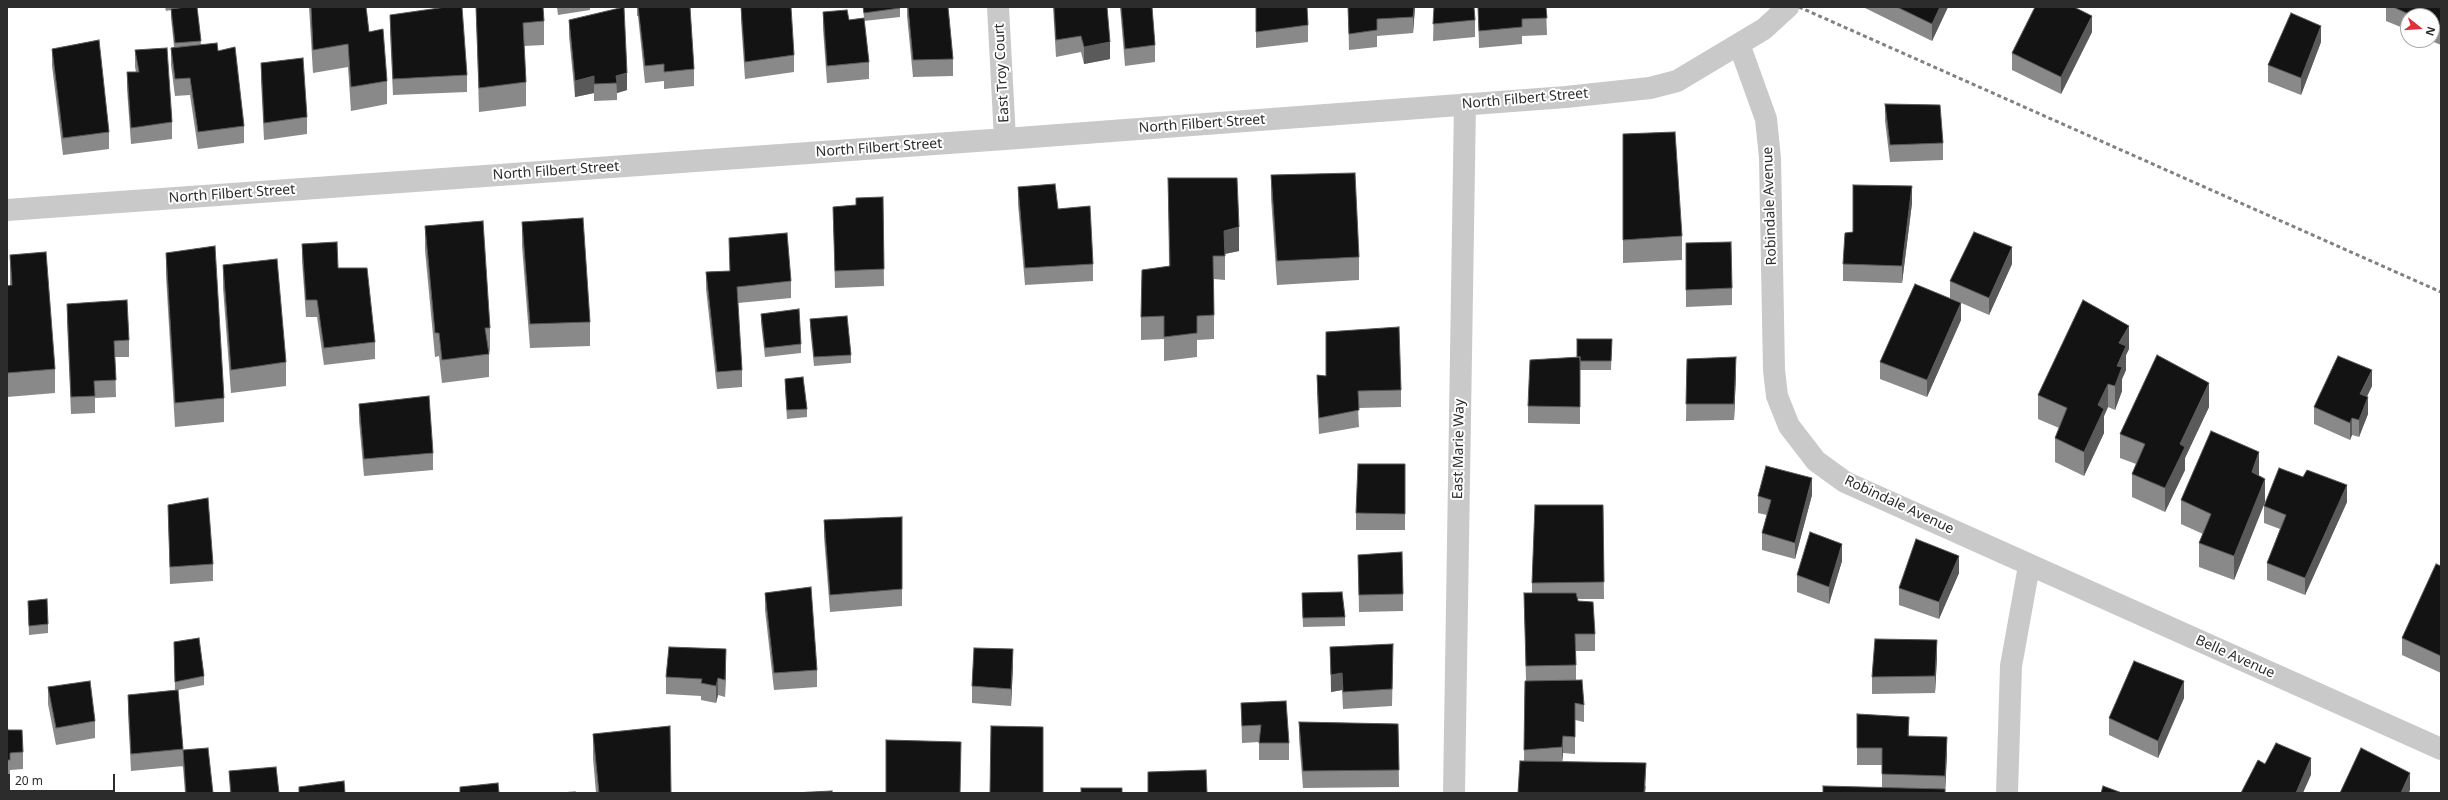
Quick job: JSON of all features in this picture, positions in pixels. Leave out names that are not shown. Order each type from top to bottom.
[{"type":"street","name":"East Troy Court","points":[[998,7],[1005,139]]},
{"type":"street","points":[[1739,44],[1764,29],[1788,7]]},
{"type":"street","name":"North Filbert Street","points":[[7,210],[1005,139],[1465,104],[1650,88],[1677,81],[1739,44]]},
{"type":"street","name":"Robindale Avenue","points":[[1739,44],[1766,119],[1770,158],[1774,370],[1777,396],[1789,426],[1816,461],[1845,482],[2029,566]]},
{"type":"street","name":"East Marie Way","points":[[1454,793],[1465,104]]},
{"type":"street","points":[[2007,793],[2011,666],[2029,566]]},
{"type":"street","name":"Belle Avenue","points":[[2029,566],[2441,749]]},
{"type":"building","points":[[197,7],[201,41],[175,43],[171,9]]},
{"type":"building","points":[[311,7],[366,7],[369,32],[383,29],[387,81],[351,87],[348,44],[313,50]]},
{"type":"building","points":[[446,7],[462,7],[467,75],[393,79],[390,15]]},
{"type":"building","points":[[476,7],[543,7],[544,21],[523,23],[526,82],[479,88]]},
{"type":"building","points":[[624,7],[627,73],[616,76],[617,83],[594,84],[594,76],[575,81],[569,20]]},
{"type":"building","points":[[638,7],[690,7],[694,69],[664,72],[664,64],[645,66]]},
{"type":"building","points":[[741,7],[791,7],[794,55],[745,62]]},
{"type":"building","points":[[863,7],[900,7],[900,8],[864,13]]},
{"type":"building","points":[[908,7],[948,7],[953,59],[913,60]]},
{"type":"building","points":[[1054,7],[1107,7],[1110,42],[1084,47],[1081,36],[1056,40]]},
{"type":"building","points":[[1121,7],[1152,7],[1155,45],[1125,49]]},
{"type":"building","points":[[1256,7],[1307,7],[1308,25],[1256,32]]},
{"type":"building","points":[[1348,7],[1414,7],[1413,17],[1377,19],[1377,30],[1349,34]]},
{"type":"building","points":[[1434,7],[1474,7],[1475,20],[1433,24]]},
{"type":"building","points":[[1478,7],[1546,7],[1547,18],[1522,19],[1522,27],[1479,31]]},
{"type":"building","points":[[1897,7],[1940,7],[1932,24]]},
{"type":"building","points":[[2035,7],[2074,7],[2092,16],[2061,77],[2012,53]]},
{"type":"building","points":[[2393,7],[2441,7],[2441,28],[2440,8],[2400,8],[2400,10]]},
{"type":"building","points":[[847,10],[849,20],[864,18],[869,62],[827,66],[823,12]]},
{"type":"building","points":[[2291,13],[2321,26],[2301,78],[2268,65]]},
{"type":"building","points":[[99,40],[109,132],[63,138],[52,49]]},
{"type":"building","points":[[217,43],[218,51],[235,47],[244,126],[198,132],[190,78],[175,79],[171,48]]},
{"type":"building","points":[[167,48],[172,122],[131,128],[127,72],[139,72],[135,50]]},
{"type":"building","points":[[303,58],[307,117],[264,123],[261,63]]},
{"type":"building","points":[[1885,104],[1940,105],[1943,143],[1890,145]]},
{"type":"building","points":[[1675,132],[1682,236],[1623,240],[1623,134]]},
{"type":"building","points":[[1355,173],[1359,257],[1277,261],[1271,175]]},
{"type":"building","points":[[1168,178],[1237,178],[1239,227],[1224,231],[1225,256],[1213,256],[1214,315],[1197,316],[1197,333],[1164,337],[1164,316],[1141,317],[1142,270],[1170,266]]},
{"type":"building","points":[[1055,184],[1058,209],[1090,206],[1093,264],[1025,268],[1018,187]]},
{"type":"building","points":[[1853,185],[1912,186],[1902,266],[1843,264],[1845,233],[1853,232]]},
{"type":"building","points":[[883,197],[884,269],[835,271],[833,207],[856,205],[856,198]]},
{"type":"building","points":[[583,218],[590,322],[530,324],[522,222]]},
{"type":"building","points":[[483,221],[490,328],[485,328],[489,354],[442,360],[439,333],[435,333],[425,226]]},
{"type":"building","points":[[1974,232],[2012,247],[1989,298],[1950,281]]},
{"type":"building","points":[[787,233],[791,281],[737,287],[742,370],[717,372],[706,272],[730,271],[729,238]]},
{"type":"building","points":[[337,242],[338,268],[367,268],[375,342],[324,348],[317,300],[306,300],[302,244]]},
{"type":"building","points":[[1731,242],[1732,288],[1686,290],[1686,243]]},
{"type":"building","points":[[215,246],[224,398],[175,403],[166,253]]},
{"type":"building","points":[[46,252],[55,369],[7,373],[7,286],[12,285],[10,255]]},
{"type":"building","points":[[277,259],[286,362],[231,370],[223,265]]},
{"type":"building","points":[[1915,284],[1961,303],[1927,380],[1880,362]]},
{"type":"building","points":[[127,300],[129,340],[114,341],[116,380],[94,381],[95,396],[71,397],[67,304]]},
{"type":"building","points":[[2083,300],[2129,326],[2119,343],[2126,346],[2117,366],[2122,367],[2115,386],[2108,384],[2098,405],[2104,409],[2084,452],[2055,438],[2067,408],[2038,395]]},
{"type":"building","points":[[799,309],[801,344],[765,348],[761,314]]},
{"type":"building","points":[[847,316],[851,355],[814,357],[810,319]]},
{"type":"building","points":[[1399,327],[1401,390],[1358,391],[1359,410],[1319,418],[1317,375],[1326,376],[1326,332]]},
{"type":"building","points":[[1577,339],[1612,339],[1611,361],[1580,361],[1580,357],[1577,357]]},
{"type":"building","points":[[2157,355],[2209,383],[2180,444],[2185,447],[2165,488],[2132,474],[2145,444],[2120,434]]},
{"type":"building","points":[[2338,356],[2372,370],[2360,394],[2368,397],[2359,420],[2352,418],[2350,423],[2314,407]]},
{"type":"building","points":[[1580,357],[1580,407],[1528,406],[1530,360]]},
{"type":"building","points":[[1736,357],[1734,404],[1686,404],[1687,359]]},
{"type":"building","points":[[803,377],[807,409],[787,410],[785,379]]},
{"type":"building","points":[[429,396],[433,453],[364,459],[359,404]]},
{"type":"building","points":[[2211,431],[2259,452],[2252,472],[2265,479],[2234,556],[2199,543],[2211,514],[2181,500]]},
{"type":"building","points":[[1358,464],[1405,464],[1405,514],[1356,513]]},
{"type":"building","points":[[1766,466],[1812,478],[1795,543],[1762,533],[1771,500],[1758,496]]},
{"type":"building","points":[[2279,468],[2303,477],[2307,470],[2347,485],[2305,578],[2267,563],[2286,515],[2264,506]]},
{"type":"building","points":[[208,498],[213,564],[170,567],[168,505]]},
{"type":"building","points":[[1535,505],[1603,505],[1604,582],[1532,583]]},
{"type":"building","points":[[902,517],[902,589],[830,595],[824,520]]},
{"type":"building","points":[[1810,532],[1842,544],[1829,587],[1797,575]]},
{"type":"building","points":[[1916,539],[1959,556],[1939,602],[1899,588]]},
{"type":"building","points":[[1402,552],[1403,594],[1359,595],[1358,555]]},
{"type":"building","points":[[2436,564],[2441,566],[2441,656],[2402,638]]},
{"type":"building","points":[[811,587],[817,670],[774,673],[765,593]]},
{"type":"building","points":[[1342,592],[1345,617],[1303,618],[1302,593]]},
{"type":"building","points":[[1524,593],[1576,593],[1578,601],[1593,602],[1595,634],[1575,634],[1576,665],[1526,666]]},
{"type":"building","points":[[47,599],[48,624],[29,626],[28,601]]},
{"type":"building","points":[[199,638],[204,676],[175,682],[174,642]]},
{"type":"building","points":[[1875,639],[1937,640],[1935,676],[1872,677]]},
{"type":"building","points":[[1393,644],[1392,689],[1343,692],[1342,673],[1331,675],[1330,647]]},
{"type":"building","points":[[669,647],[726,649],[725,680],[718,678],[716,686],[701,683],[702,679],[666,677]]},
{"type":"building","points":[[974,648],[1013,649],[1011,689],[972,686]]},
{"type":"building","points":[[2134,661],[2184,681],[2158,741],[2109,718]]},
{"type":"building","points":[[1582,680],[1584,705],[1575,703],[1575,737],[1563,736],[1562,747],[1524,750],[1525,681]]},
{"type":"building","points":[[90,681],[95,721],[56,728],[48,687]]},
{"type":"building","points":[[178,690],[183,749],[131,754],[128,695]]},
{"type":"building","points":[[1286,701],[1289,743],[1259,743],[1261,725],[1242,726],[1241,703]]},
{"type":"building","points":[[1857,714],[1909,717],[1908,736],[1947,737],[1945,776],[1882,774],[1882,748],[1857,748]]},
{"type":"building","points":[[1299,722],[1398,724],[1399,770],[1303,771]]},
{"type":"building","points":[[7,726],[8,730],[22,730],[23,752],[10,753],[10,760],[7,760]]},
{"type":"building","points":[[670,726],[671,793],[599,793],[593,734]]},
{"type":"building","points":[[991,726],[1043,727],[1043,793],[990,793]]},
{"type":"building","points":[[886,740],[961,742],[960,793],[886,793]]},
{"type":"building","points":[[2276,743],[2311,758],[2296,793],[2241,793],[2258,760],[2265,764]]},
{"type":"building","points":[[208,748],[213,793],[186,793],[183,750]]},
{"type":"building","points":[[2361,748],[2410,773],[2401,793],[2340,793]]},
{"type":"building","points":[[1520,761],[1646,763],[1644,793],[1518,793]]},
{"type":"building","points":[[276,767],[279,793],[231,793],[229,771]]},
{"type":"building","points":[[1206,770],[1207,793],[1148,793],[1148,772]]},
{"type":"building","points":[[344,781],[345,793],[299,793],[299,787]]},
{"type":"building","points":[[498,783],[499,793],[460,793],[460,787]]},
{"type":"building","points":[[1823,786],[1945,789],[1945,793],[1823,793]]},
{"type":"building","points":[[2103,786],[2122,793],[2101,793]]},
{"type":"building","points":[[1081,788],[1122,788],[1122,793],[1081,793]]},
{"type":"building","points":[[832,791],[832,793],[793,793]]},
{"type":"railway","points":[[1799,7],[2441,292]]}]
